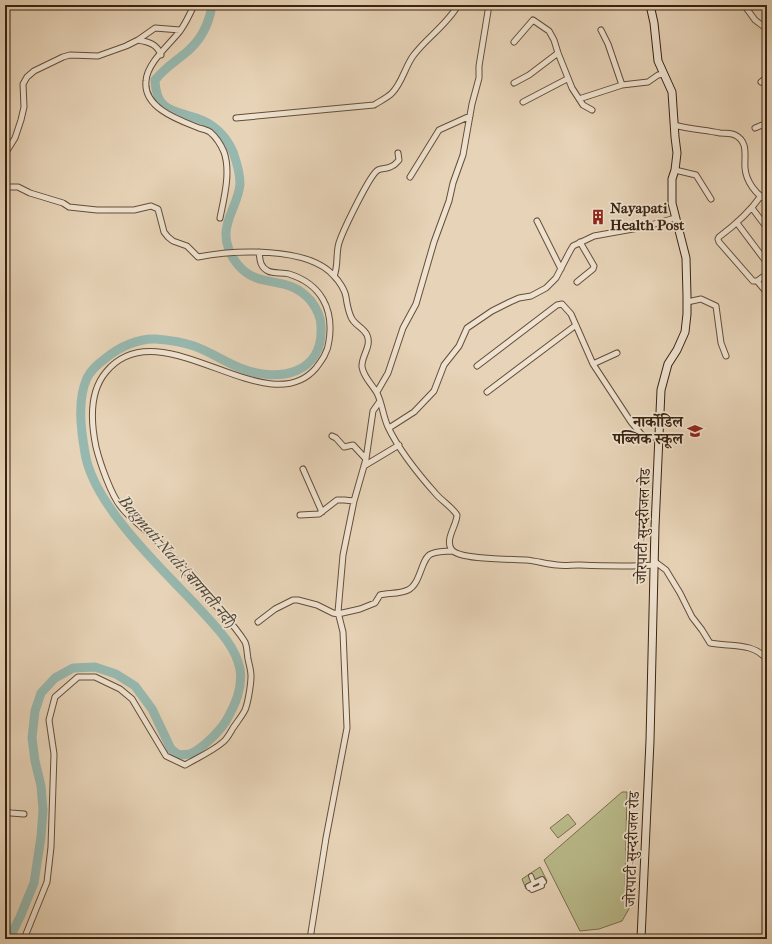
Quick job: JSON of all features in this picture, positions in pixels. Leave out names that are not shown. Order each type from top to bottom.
[{"type":"main road","name":"जोरपाटी-सुन्दरीजल रोड","points":[[641,939],[650,740],[654,563],[661,390],[668,364],[677,350],[684,332],[687,302],[686,258],[672,203],[671,192],[677,153],[672,92],[658,61],[654,23],[650,5]]},
{"type":"street","points":[[194,5],[180,30],[150,67],[146,81],[148,94],[161,110],[209,131],[217,140],[224,152],[227,165],[227,175],[220,218]]},
{"type":"street","points":[[236,118],[374,105],[391,94],[412,56],[458,5]]},
{"type":"street","points":[[377,392],[388,373],[403,328],[416,304],[430,255],[463,155],[479,78],[479,66],[489,5]]},
{"type":"street","points":[[744,5],[755,20],[767,29]]},
{"type":"street","points":[[514,42],[533,20],[549,31],[554,40],[567,78],[583,105],[592,110]]},
{"type":"street","points":[[5,154],[15,138],[21,120],[24,107],[23,84],[27,77],[34,71],[62,57],[70,55],[98,56],[126,46],[138,40],[155,28],[180,30]]},
{"type":"street","points":[[601,30],[608,44],[622,85]]},
{"type":"street","points":[[138,40],[153,44],[159,49],[161,55]]},
{"type":"street","points":[[514,83],[529,75],[558,53]]},
{"type":"street","points":[[579,99],[622,85],[648,82],[658,75],[664,74]]},
{"type":"street","points":[[760,82],[767,77]]},
{"type":"street","points":[[523,102],[567,78]]},
{"type":"street","points":[[410,177],[439,130],[470,116]]},
{"type":"street","points":[[755,128],[767,123]]},
{"type":"street","points":[[674,125],[732,134],[740,138],[746,151],[746,174],[760,197],[767,200]]},
{"type":"street","points":[[334,276],[337,269],[339,240],[361,194],[373,174],[378,170],[392,167],[399,160],[398,153]]},
{"type":"street","points":[[675,170],[696,175],[710,199]]},
{"type":"street","points":[[5,187],[18,187],[30,193],[69,207],[97,210],[134,210],[151,206],[155,207],[158,209],[164,232],[168,237],[173,241],[187,246],[198,257],[217,254],[260,252],[306,259],[324,268],[334,276],[344,291],[346,304],[351,317],[366,335],[368,347],[362,362],[362,368],[367,380],[377,392],[389,428],[399,445],[420,474],[435,493],[457,515],[450,537],[450,547],[453,551],[458,554],[499,559],[526,560],[557,565],[629,567],[654,563],[666,570],[692,617],[710,643],[756,649],[767,660]]},
{"type":"street","points":[[760,197],[752,208],[718,239],[753,281],[757,281],[767,293]]},
{"type":"street","points":[[752,208],[767,228]]},
{"type":"street","points":[[389,428],[414,412],[434,392],[444,365],[459,346],[467,328],[492,311],[519,298],[531,296],[546,288],[556,278],[573,246],[594,236],[644,227],[676,218]]},
{"type":"street","points":[[537,221],[561,269]]},
{"type":"street","points":[[737,223],[767,263]]},
{"type":"street","points":[[577,282],[593,269],[594,266],[580,242]]},
{"type":"street","points":[[24,939],[47,882],[54,754],[49,720],[55,697],[78,677],[95,677],[120,689],[132,699],[166,756],[186,765],[224,742],[246,709],[251,677],[246,644],[189,576],[154,538],[119,505],[99,458],[96,445],[93,412],[96,387],[100,378],[111,365],[137,352],[162,353],[187,358],[221,371],[254,381],[278,385],[296,382],[312,372],[325,356],[329,344],[330,321],[325,302],[309,283],[301,278],[284,272],[269,272],[266,270],[260,262],[260,252]]},
{"type":"street","points":[[757,281],[767,274]]},
{"type":"street","points":[[687,302],[701,299],[716,306],[722,343],[726,356]]},
{"type":"street","points":[[477,366],[559,304],[562,304],[568,310],[576,325],[594,364],[631,422],[642,435],[646,437],[659,438]]},
{"type":"street","points":[[487,392],[576,325]]},
{"type":"street","points":[[594,364],[617,354]]},
{"type":"street","points":[[310,939],[326,838],[347,728],[343,632],[338,614],[343,555],[354,501],[366,459],[373,411],[380,401]]},
{"type":"street","points":[[332,436],[336,438],[344,447],[353,445],[366,459]]},
{"type":"street","points":[[364,466],[399,445]]},
{"type":"street","points":[[303,469],[322,512]]},
{"type":"street","points":[[300,514],[318,514],[337,500],[354,501]]},
{"type":"street","points":[[258,622],[275,609],[298,600],[317,605],[338,614],[360,609],[374,603],[380,595],[408,590],[415,584],[424,566],[425,559],[429,554],[453,551]]},
{"type":"street","points":[[5,811],[24,814]]},
{"type":"green space","points":[[622,792],[627,792],[625,889],[630,907],[622,921],[599,929],[580,931],[544,860]]},
{"type":"green space","points":[[568,814],[576,824],[558,838],[550,828]]},
{"type":"green space","points":[[540,867],[547,881],[542,883],[542,886],[532,890],[531,887],[526,889],[522,879]]},
{"type":"waterway","name":"Bagmati Nadi (बागमती नदी)","points":[[9,939],[34,883],[41,837],[43,810],[41,786],[35,761],[32,738],[35,711],[41,693],[55,678],[73,668],[95,667],[116,674],[135,686],[152,709],[171,749],[180,755],[195,752],[210,740],[226,721],[238,696],[241,676],[234,651],[223,635],[148,555],[115,515],[101,494],[91,473],[85,453],[82,435],[81,405],[87,378],[95,367],[111,354],[123,347],[143,340],[161,339],[175,341],[200,348],[243,369],[271,375],[285,374],[297,370],[307,364],[315,355],[320,342],[320,319],[317,310],[311,301],[303,293],[294,288],[259,279],[251,275],[239,266],[229,250],[226,232],[240,184],[237,164],[228,142],[218,130],[204,121],[178,113],[165,106],[156,92],[155,80],[165,69],[194,45],[206,26],[212,5]]},
{"type":"place","name":"Nayapati Health Post","points":[[598,217]]},
{"type":"place","name":"नार्कोडिल पब्लिक स्कूल","points":[[695,431]]}]
